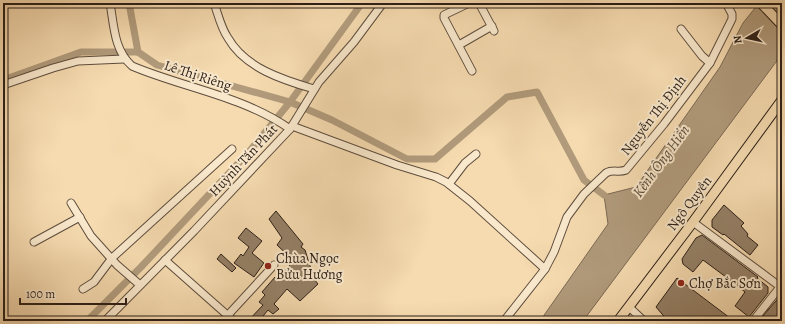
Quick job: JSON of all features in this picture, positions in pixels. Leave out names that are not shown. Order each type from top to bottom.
[{"type":"main road","points":[[762,3],[782,25]]},
{"type":"main road","name":"Ngô Quyền","points":[[618,321],[693,222],[782,100]]},
{"type":"street","name":"Lê Thị Riêng","points":[[110,3],[120,52],[124,59],[132,66],[231,100],[271,118],[397,165],[436,177],[449,184],[470,201],[545,269]]},
{"type":"street","points":[[214,3],[227,37],[249,62],[263,70],[306,87],[313,92]]},
{"type":"street","name":"Huỳnh Tấn Phát","points":[[105,321],[241,181],[291,125],[319,82],[354,42],[383,3]]},
{"type":"street","points":[[469,3],[444,15],[446,22],[472,71]]},
{"type":"street","points":[[458,45],[493,28],[478,3]]},
{"type":"street","name":"Nguyễn Thị Định","points":[[504,321],[545,269],[554,252],[567,217],[584,194],[598,179],[609,171],[622,172],[626,170],[664,124],[710,63],[732,19],[732,14],[726,3]]},
{"type":"street","points":[[681,29],[702,56],[710,63]]},
{"type":"street","points":[[3,85],[78,61],[124,59]]},
{"type":"street","points":[[84,289],[94,282],[112,258],[232,149]]},
{"type":"street","points":[[449,184],[465,163],[476,154]]},
{"type":"street","points":[[71,203],[92,236],[118,265],[140,285]]},
{"type":"street","points":[[34,242],[80,217]]},
{"type":"street","points":[[693,222],[781,288],[753,321]]},
{"type":"street","points":[[165,260],[234,321]]},
{"type":"street","points":[[228,315],[274,265]]},
{"type":"street","points":[[628,307],[644,321]]},
{"type":"water","name":"Kênh Ông Hiển","points":[[759,3],[782,3],[782,54],[583,321],[540,321],[608,224],[604,195],[636,187],[720,67],[743,23]]},
{"type":"building","points":[[724,205],[744,223],[741,226],[748,234],[747,236],[758,245],[750,255],[724,234],[723,235],[712,227],[712,220]]},
{"type":"building","points":[[276,211],[303,244],[301,247],[305,250],[314,279],[318,284],[300,301],[287,289],[274,304],[279,309],[273,314],[268,310],[259,321],[248,321],[263,305],[259,302],[265,295],[262,292],[275,277],[276,279],[294,261],[277,245],[282,238],[269,219]]},
{"type":"building","points":[[246,228],[262,241],[252,253],[264,263],[254,277],[234,263],[241,254],[243,256],[249,247],[238,238]]},
{"type":"building","points":[[702,235],[758,277],[757,278],[768,287],[768,293],[749,317],[735,306],[745,292],[703,260],[693,272],[683,264],[682,259],[696,238]]},
{"type":"building","points":[[221,254],[236,268],[232,272],[217,259]]},
{"type":"building","points":[[677,278],[734,321],[668,321],[656,307]]},
{"type":"building","points":[[782,294],[782,321],[759,321],[762,317]]},
{"type":"waterway","points":[[129,3],[138,52],[157,65],[290,102],[332,120],[407,159],[435,159],[507,97],[537,92],[584,180],[604,195]]},
{"type":"waterway","points":[[87,321],[141,267],[248,153],[290,102],[362,3]]},
{"type":"waterway","points":[[3,80],[81,52],[138,52]]},
{"type":"place","name":"Chùa Ngọc Bửu Hương","points":[[268,266]]},
{"type":"place","name":"Chợ Bắc Sơn","points":[[681,283]]}]
